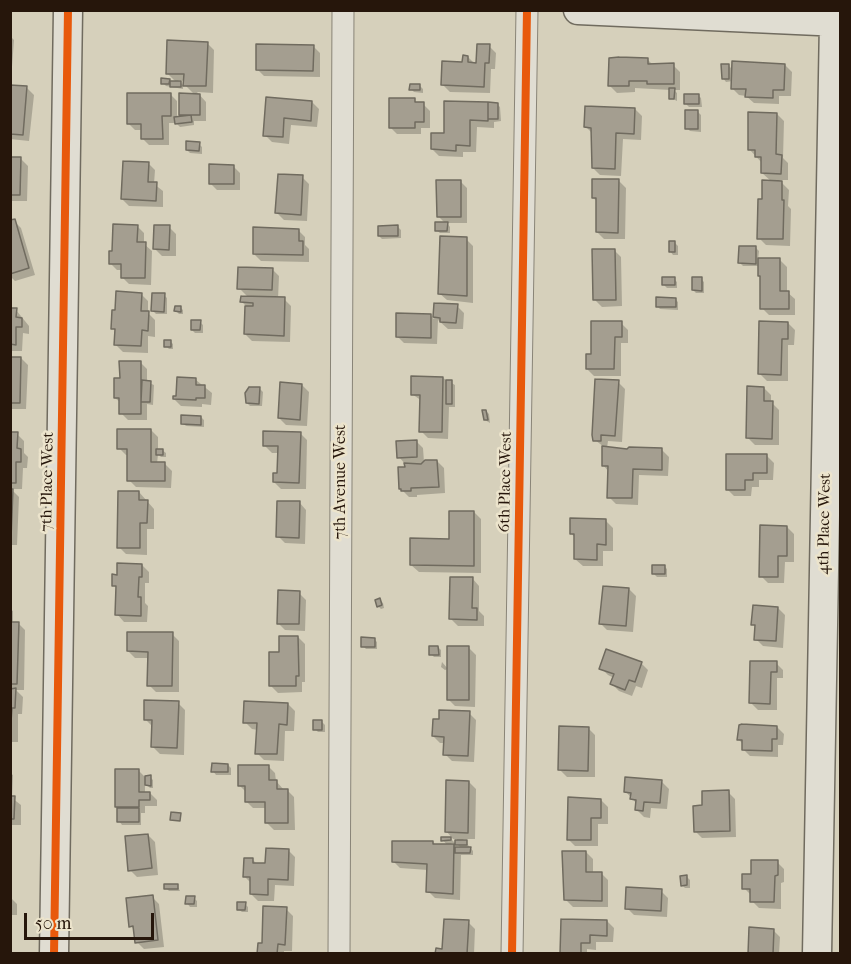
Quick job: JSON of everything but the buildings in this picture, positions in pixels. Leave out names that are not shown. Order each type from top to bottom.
[{"type":"street","name":"7th Place West","points":[[54,954],[68,10]]},
{"type":"street","name":"7th Avenue West","points":[[339,954],[343,10]]},
{"type":"street","name":"6th Place West","points":[[512,954],[527,10]]},
{"type":"street","points":[[578,10],[717,13],[837,22]]},
{"type":"street","name":"4th Place West","points":[[817,954],[837,22]]},
{"type":"cycle path","points":[[54,954],[68,10]]},
{"type":"cycle path","points":[[512,954],[527,10]]}]
